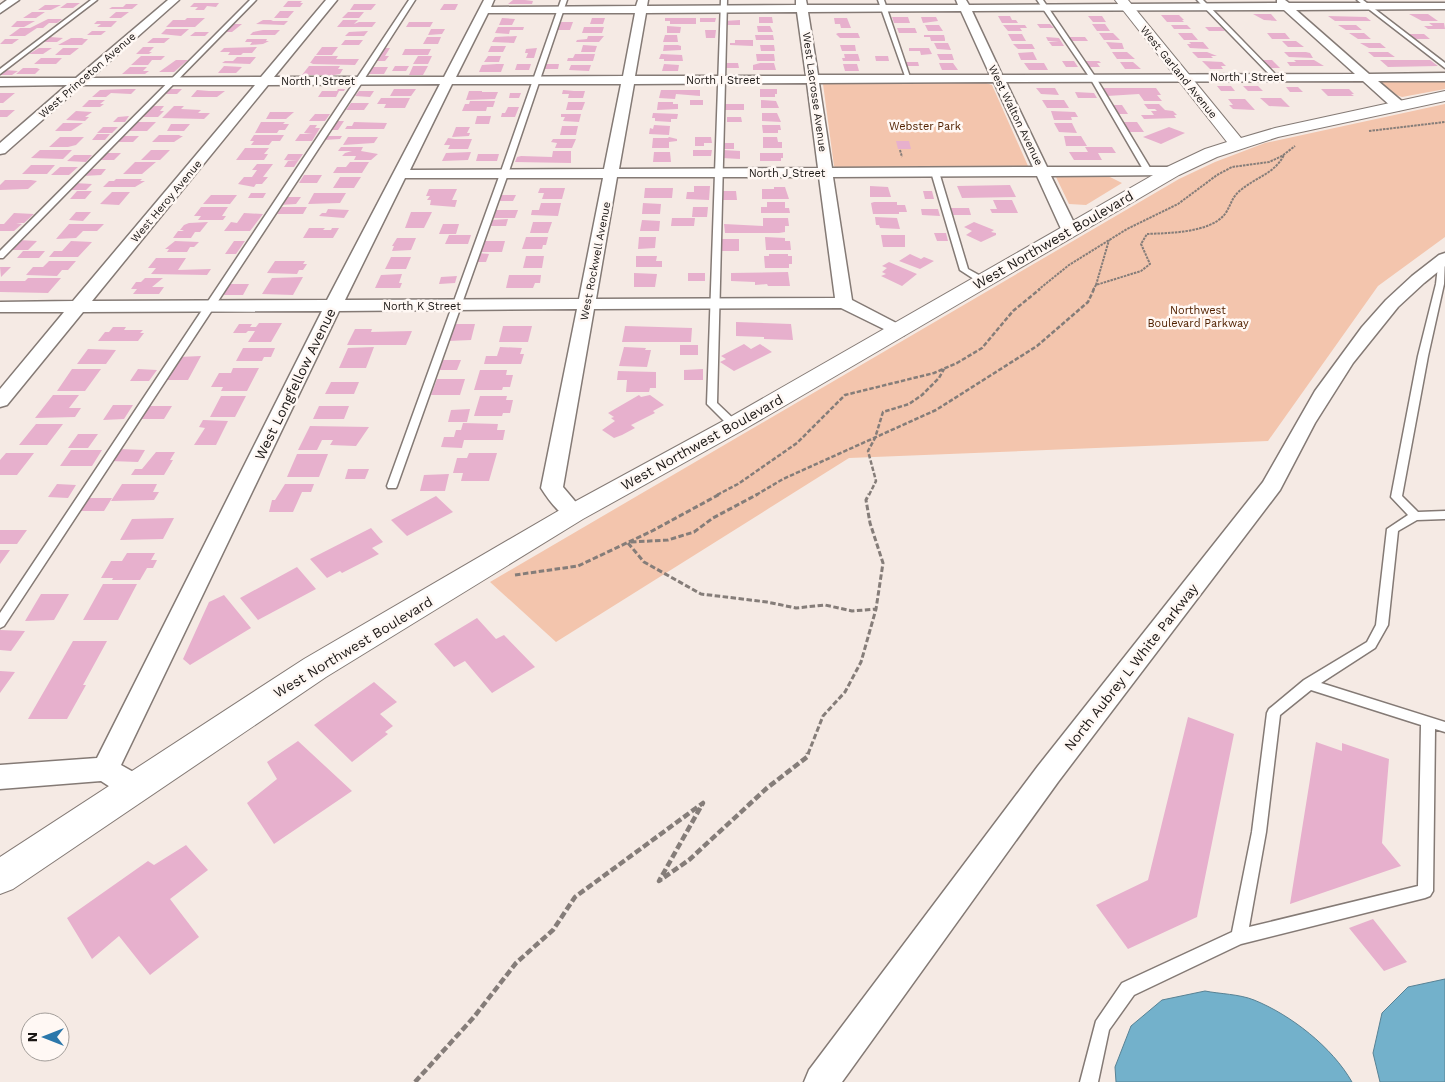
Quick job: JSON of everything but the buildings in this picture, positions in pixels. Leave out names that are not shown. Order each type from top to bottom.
[{"type":"main road","name":"West Garland Avenue","points":[[1124,4],[1237,144]]},
{"type":"main road","name":"West Northwest Boulevard","points":[[0,877],[315,668],[574,513],[734,425],[1173,171],[1211,153],[1237,144],[1445,96]]},
{"type":"street","points":[[0,10],[14,0]]},
{"type":"street","name":"West Princeton Avenue","points":[[0,150],[174,0]]},
{"type":"street","name":"West Heroy Avenue","points":[[0,401],[332,0]]},
{"type":"street","points":[[1438,0],[1445,5]]},
{"type":"street","points":[[486,5],[1364,3],[1445,5]]},
{"type":"street","name":"West Walton Avenue","points":[[963,4],[1070,231]]},
{"type":"street","points":[[1283,4],[1399,106]]},
{"type":"street","name":"West Longfellow Avenue","points":[[105,769],[333,306],[402,174],[486,5]]},
{"type":"street","name":"West Rockwell Avenue","points":[[574,513],[552,488],[642,5]]},
{"type":"street","name":"West Lacrosse Avenue","points":[[802,5],[844,303]]},
{"type":"street","name":"North I Street","points":[[0,82],[1445,77]]},
{"type":"street","name":"North J Street","points":[[402,174],[1173,171]]},
{"type":"street","name":"North Aubrey L White Parkway","points":[[821,1082],[1048,774],[1272,485],[1298,433],[1358,343],[1420,275],[1444,258]]},
{"type":"street","points":[[844,303],[898,331]]},
{"type":"street","name":"North K Street","points":[[0,307],[844,303]]},
{"type":"street","points":[[0,777],[105,769],[134,787]]},
{"type":"lane","points":[[0,72],[94,0]]},
{"type":"lane","points":[[0,256],[253,0]]},
{"type":"lane","points":[[0,623],[412,0]]},
{"type":"lane","points":[[1364,3],[1445,66]]},
{"type":"lane","points":[[882,4],[909,78]]},
{"type":"lane","points":[[1043,4],[1093,78],[1148,171]]},
{"type":"lane","points":[[1204,4],[1274,77]]},
{"type":"lane","points":[[392,486],[458,305],[563,5]]},
{"type":"lane","points":[[724,5],[712,404],[734,425]]},
{"type":"lane","points":[[935,172],[964,270],[983,281]]},
{"type":"lane","points":[[1415,516],[1396,498],[1444,258]]},
{"type":"lane","points":[[1239,937],[1258,832],[1274,713],[1309,684],[1372,645],[1382,625],[1393,529],[1415,516],[1445,515]]},
{"type":"lane","points":[[1309,684],[1445,727]]},
{"type":"lane","points":[[1088,1082],[1102,1027],[1128,989],[1239,937],[1425,891],[1428,721]]},
{"type":"path","points":[[1364,131],[1445,122]]},
{"type":"path","points":[[513,575],[578,566],[738,484],[797,443],[845,395],[911,380],[944,369],[982,348],[1013,311],[1068,265],[1158,212],[1178,204],[1199,190],[1216,174],[1232,167],[1269,162],[1298,143]]},
{"type":"path","points":[[1096,285],[1141,271],[1150,264],[1141,244],[1147,234],[1193,229],[1212,223],[1226,213],[1233,197],[1262,176],[1275,170],[1281,164],[1285,153]]},
{"type":"path","points":[[628,542],[668,540],[694,532],[713,518],[783,479],[936,410],[1037,346],[1088,302],[1096,285],[1109,240]]},
{"type":"path","points":[[415,1082],[474,1017],[516,963],[553,930],[575,897],[703,803],[659,881],[689,860],[767,788],[807,757],[823,716],[845,692],[861,662],[876,609],[883,563],[870,523],[866,500],[876,481],[868,451],[875,438],[883,412],[909,404],[922,395],[930,384],[939,378],[944,369]]},
{"type":"path","points":[[628,542],[644,562],[701,594],[767,602],[796,608],[826,605],[852,612],[876,609]]},
{"type":"green space","points":[[1445,80],[1445,89],[1402,97],[1391,93],[1380,82],[1382,81]]},
{"type":"green space","name":"Webster Park","points":[[983,82],[992,85],[1028,166],[1025,168],[838,169],[834,166],[823,84]]},
{"type":"green space","name":"Northwest Boulevard Parkway","points":[[1445,104],[1445,237],[1378,286],[1268,441],[849,458],[556,642],[490,582],[1179,179],[1215,162],[1265,143]]},
{"type":"green space","points":[[1108,176],[1122,183],[1086,205],[1069,204],[1056,177]]},
{"type":"water","points":[[1445,979],[1445,1082],[1380,1082],[1373,1053],[1382,1013],[1408,987]]},
{"type":"water","points":[[1205,991],[1248,998],[1282,1014],[1322,1045],[1344,1069],[1352,1082],[1116,1082],[1115,1067],[1131,1026],[1162,1000]]}]
